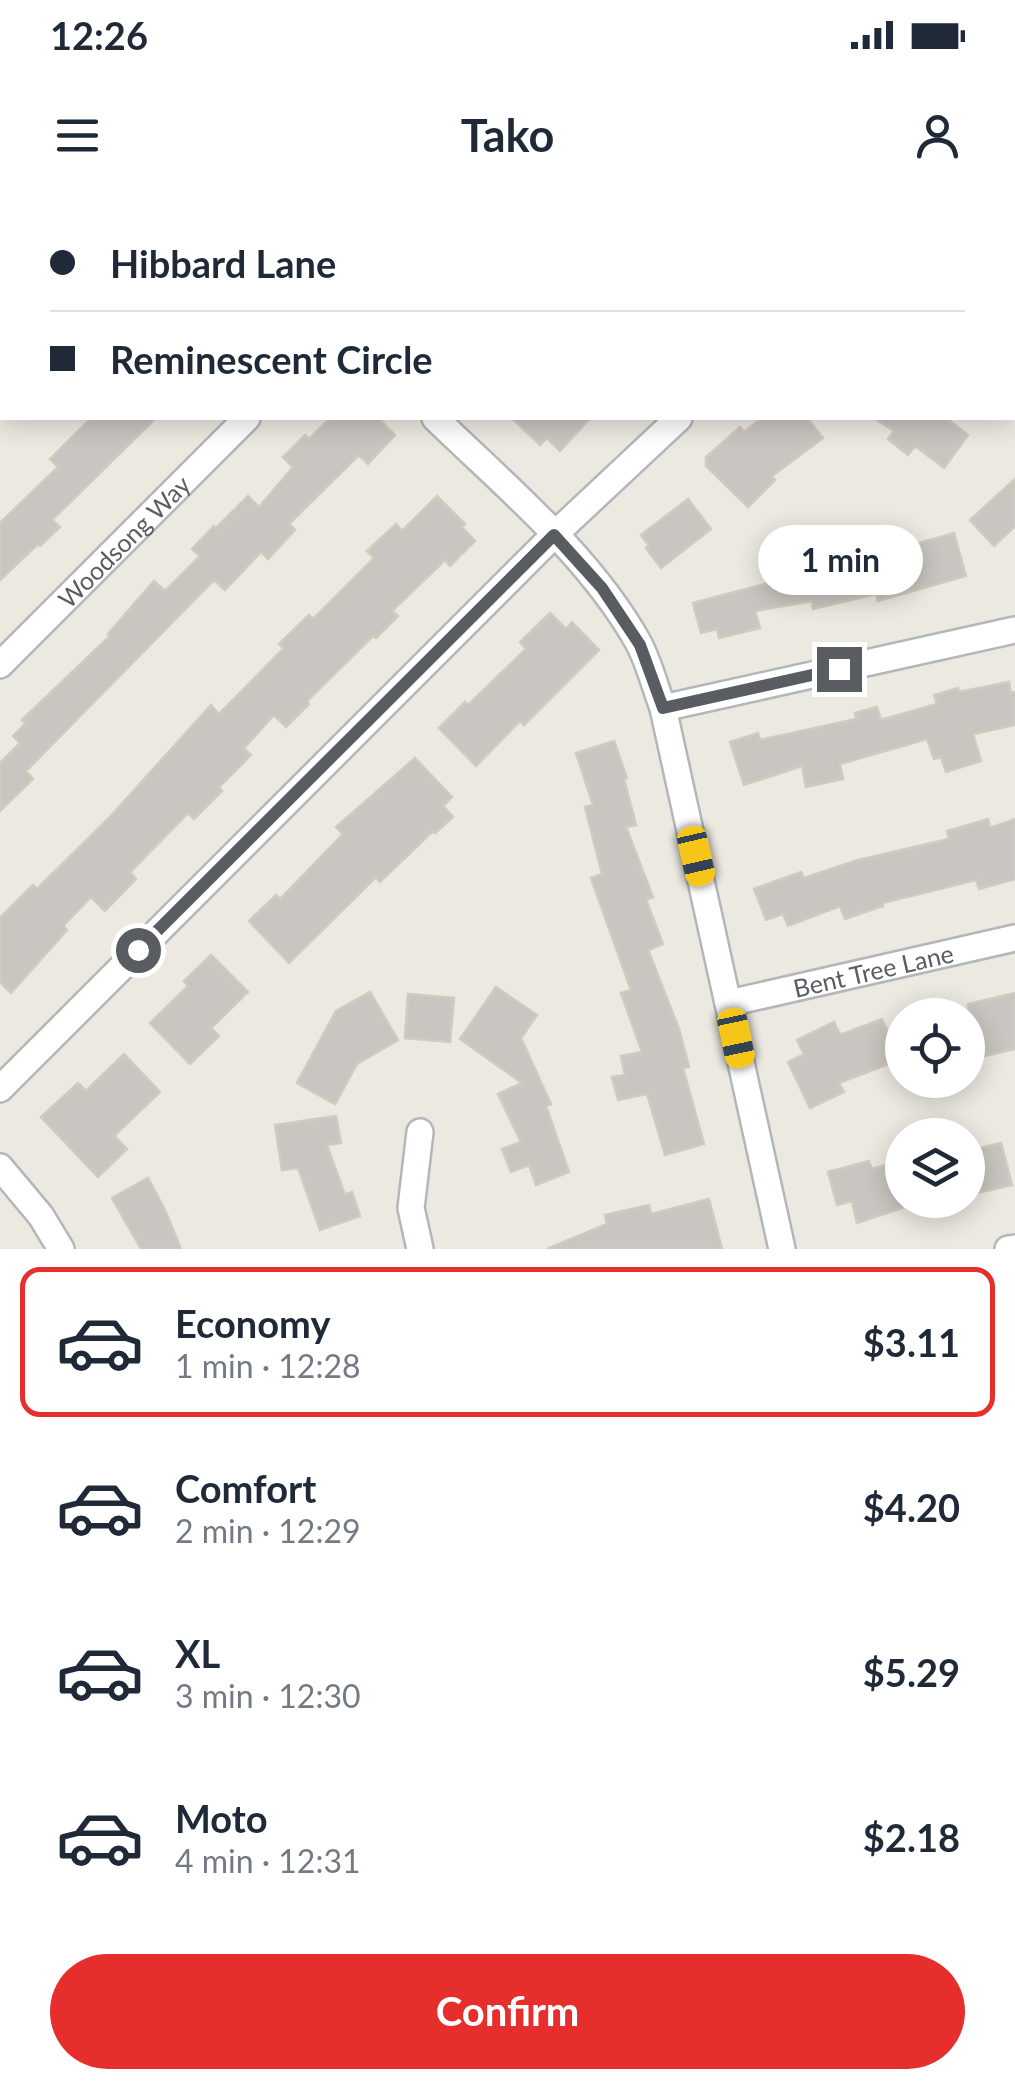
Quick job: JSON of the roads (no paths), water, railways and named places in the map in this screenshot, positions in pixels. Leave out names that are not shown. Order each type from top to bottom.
[{"type":"street","name":"Woodsong Way","points":[[0,665],[245,420]]},
{"type":"street","points":[[437,420],[602,588],[640,645],[663,708],[782,1249]]},
{"type":"street","points":[[0,1089],[554,535],[677,420]]},
{"type":"street","points":[[663,708],[1015,630]]},
{"type":"street","name":"Bent Tree Lane","points":[[729,1003],[1015,938]]},
{"type":"street","points":[[420,1132],[411,1208],[420,1249]]},
{"type":"street","points":[[0,1167],[42,1216],[62,1249]]}]
